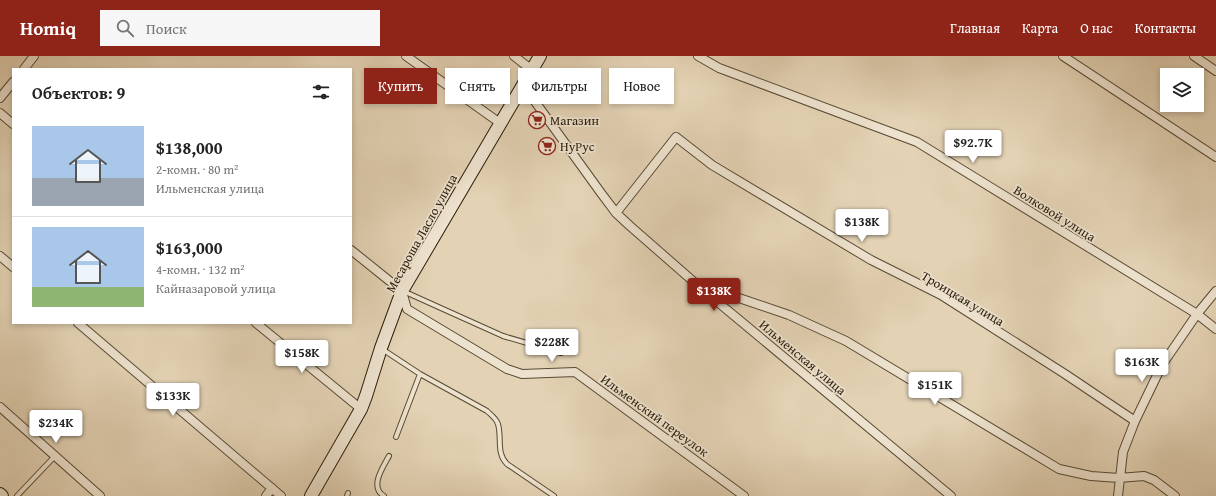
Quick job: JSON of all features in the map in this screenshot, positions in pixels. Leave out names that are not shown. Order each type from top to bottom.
[{"type":"street","points":[[25,68],[34,56]]},
{"type":"street","points":[[406,56],[500,123]]},
{"type":"street","points":[[514,56],[529,68]]},
{"type":"street","name":"Месароша Ласло улица","points":[[533,68],[540,56]]},
{"type":"street","name":"Волковой улица","points":[[698,56],[718,68],[917,142],[1197,314],[1216,329]]},
{"type":"street","points":[[1063,56],[1216,157]]},
{"type":"street","points":[[1194,56],[1216,71]]},
{"type":"street","points":[[0,98],[12,83]]},
{"type":"street","name":"Месароша Ласло улица","points":[[311,496],[361,409],[402,291],[518,93]]},
{"type":"street","name":"Ильменская улица","points":[[537,104],[616,213],[702,288],[950,496]]},
{"type":"street","points":[[0,113],[12,123]]},
{"type":"street","name":"Троицкая улица","points":[[616,213],[676,137],[712,165],[871,260],[941,295],[1065,374],[1135,421]]},
{"type":"street","points":[[352,251],[402,291]]},
{"type":"street","points":[[0,256],[12,266]]},
{"type":"street","points":[[702,288],[733,296],[789,315],[846,340],[1060,469],[1091,476],[1119,478],[1144,476],[1175,496]]},
{"type":"street","name":"Ильменский переулок","points":[[402,291],[407,309],[507,369],[522,374],[575,372],[744,496]]},
{"type":"street","points":[[1118,496],[1123,452],[1135,421],[1162,365],[1197,314],[1216,291]]},
{"type":"street","points":[[79,324],[281,496]]},
{"type":"street","points":[[257,324],[361,409]]},
{"type":"street","points":[[0,407],[100,496]]},
{"type":"street","points":[[266,496],[272,488]]},
{"type":"lane","points":[[402,291],[503,336],[561,353]]},
{"type":"lane","points":[[381,348],[420,374],[438,382],[493,416],[498,423],[500,455],[503,460],[554,496]]},
{"type":"lane","points":[[396,437],[420,374]]},
{"type":"lane","points":[[17,496],[55,456]]},
{"type":"lane","points":[[384,496],[380,494],[377,487],[377,480],[388,456]]},
{"type":"place","name":"Магазин","points":[[537,120]]},
{"type":"place","name":"НуРус","points":[[547,146]]}]
